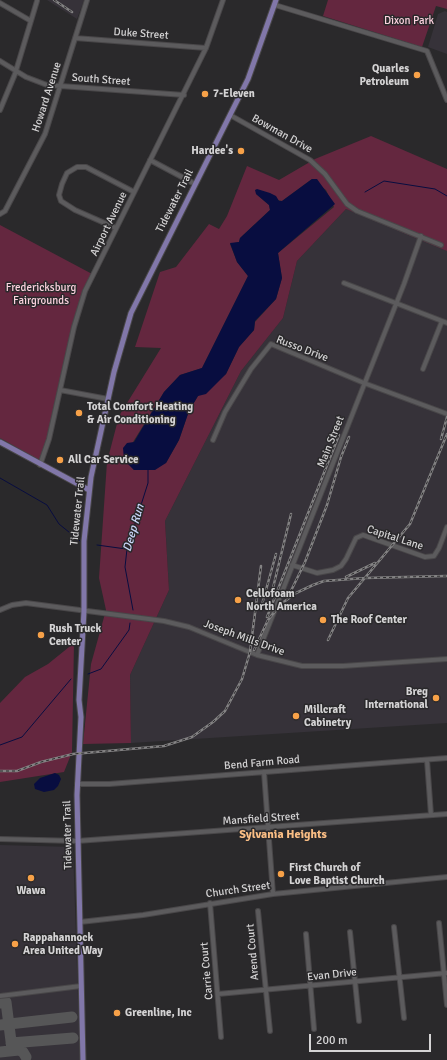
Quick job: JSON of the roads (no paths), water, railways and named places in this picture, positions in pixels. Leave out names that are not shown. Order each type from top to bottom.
[{"type":"main road","name":"Tidewater Trail","points":[[83,1060],[77,841],[77,784],[81,717],[79,700],[84,611],[84,541],[89,490],[122,339],[131,313],[230,115],[256,59],[275,2]]},
{"type":"main road","points":[[0,442],[40,465],[89,490]]},
{"type":"street","points":[[0,110],[15,71],[37,0]]},
{"type":"street","name":"Howard Avenue","points":[[0,214],[5,211],[43,139],[87,0]]},
{"type":"street","name":"Airport Avenue","points":[[40,465],[49,439],[81,302],[116,228],[184,95],[206,48],[223,0]]},
{"type":"street","points":[[275,2],[427,51],[447,100]]},
{"type":"street","points":[[0,3],[31,21]]},
{"type":"street","name":"Duke Street","points":[[76,38],[206,48]]},
{"type":"street","name":"South Street","points":[[0,61],[34,81],[60,86],[184,95]]},
{"type":"street","name":"Bowman Drive","points":[[230,115],[310,160],[325,174],[347,204],[357,211],[441,245]]},
{"type":"street","points":[[150,160],[195,184]]},
{"type":"street","points":[[116,228],[75,210],[61,201],[59,195],[67,173],[77,167],[86,167],[134,192]]},
{"type":"street","name":"Main Street","points":[[257,654],[397,303],[421,236]]},
{"type":"street","points":[[344,283],[445,322],[423,369]]},
{"type":"street","name":"Russo Drive","points":[[213,440],[225,412],[251,368],[271,344],[364,383]]},
{"type":"street","points":[[364,383],[447,414]]},
{"type":"street","points":[[60,390],[108,399]]},
{"type":"street","name":"Capital Lane","points":[[292,565],[318,573],[334,570],[343,563],[356,538],[363,535],[425,557],[434,556],[439,548],[447,527]]},
{"type":"street","name":"Joseph Mills Drive","points":[[0,610],[12,605],[26,603],[177,624],[257,654],[289,664],[319,667],[447,659]]},
{"type":"street","name":"Bend Farm Road","points":[[77,784],[109,784],[447,758]]},
{"type":"street","points":[[427,760],[431,815]]},
{"type":"street","points":[[264,772],[273,894]]},
{"type":"street","name":"Mansfield Street","points":[[0,839],[16,841],[77,841],[447,814]]},
{"type":"street","name":"Church Street","points":[[80,922],[143,915],[273,894],[447,877]]},
{"type":"street","name":"Carrie Court","points":[[210,903],[222,1037]]},
{"type":"street","name":"Arend Court","points":[[258,911],[270,1031]]},
{"type":"street","points":[[439,923],[446,973],[447,1005]]},
{"type":"street","points":[[394,927],[404,1018]]},
{"type":"street","points":[[350,932],[359,1022]]},
{"type":"street","points":[[306,934],[314,1029]]},
{"type":"street","name":"Evan Drive","points":[[218,994],[446,973]]},
{"type":"street","points":[[0,996],[81,986]]},
{"type":"waterway","name":"Deep Run","points":[[365,192],[384,181],[435,189],[447,196]]},
{"type":"waterway","name":"Deep Run","points":[[133,610],[125,567],[127,549],[148,483],[148,470]]},
{"type":"waterway","points":[[0,478],[47,505],[59,524],[80,541]]},
{"type":"waterway","points":[[97,545],[126,549]]},
{"type":"waterway","name":"Deep Run","points":[[88,674],[101,669],[129,630],[130,623]]},
{"type":"waterway","name":"Deep Run","points":[[0,745],[22,737],[71,679]]},
{"type":"railway","points":[[54,0],[72,12]]},
{"type":"railway","points":[[441,439],[447,417]]},
{"type":"railway","points":[[328,640],[348,598],[410,524],[447,434]]},
{"type":"railway","points":[[267,617],[339,435]]},
{"type":"railway","points":[[288,597],[305,562],[327,505],[341,457],[349,437]]},
{"type":"railway","points":[[272,592],[291,514]]},
{"type":"railway","points":[[261,608],[276,554]]},
{"type":"railway","points":[[346,577],[375,563]]},
{"type":"railway","points":[[0,771],[17,771],[41,762],[73,754],[164,746],[192,737],[213,722],[225,711],[242,679],[250,652],[261,566]]},
{"type":"railway","points":[[254,650],[268,620],[281,604],[296,593],[313,585],[324,581],[365,578],[447,576]]},
{"type":"place","name":"Quarles Petroleum","points":[[417,75]]},
{"type":"place","name":"7-Eleven","points":[[205,94]]},
{"type":"place","name":"Hardee's","points":[[241,151]]},
{"type":"place","name":"Total Comfort Heating & Air Conditioning","points":[[79,413]]},
{"type":"place","name":"All Car Service","points":[[60,460]]},
{"type":"place","name":"Cellofoam North America","points":[[238,600]]},
{"type":"place","name":"The Roof Center","points":[[323,620]]},
{"type":"place","name":"Rush Truck Center","points":[[41,635]]},
{"type":"place","name":"Breg International","points":[[436,698]]},
{"type":"place","name":"Millcraft Cabinetry","points":[[296,716]]},
{"type":"place","name":"First Church of Love Baptist Church","points":[[281,874]]},
{"type":"place","name":"Wawa","points":[[31,878]]},
{"type":"place","name":"Rappahannock Area United Way","points":[[15,944]]},
{"type":"place","name":"Greenline, Inc","points":[[117,1013]]},
{"type":"district","name":"Sylvania Heights","points":[[283,835]]},
{"type":"park label","name":"Dixon Park","points":[[409,21]]},
{"type":"park label","name":"Fredericksburg Fairgrounds","points":[[41,294]]}]
